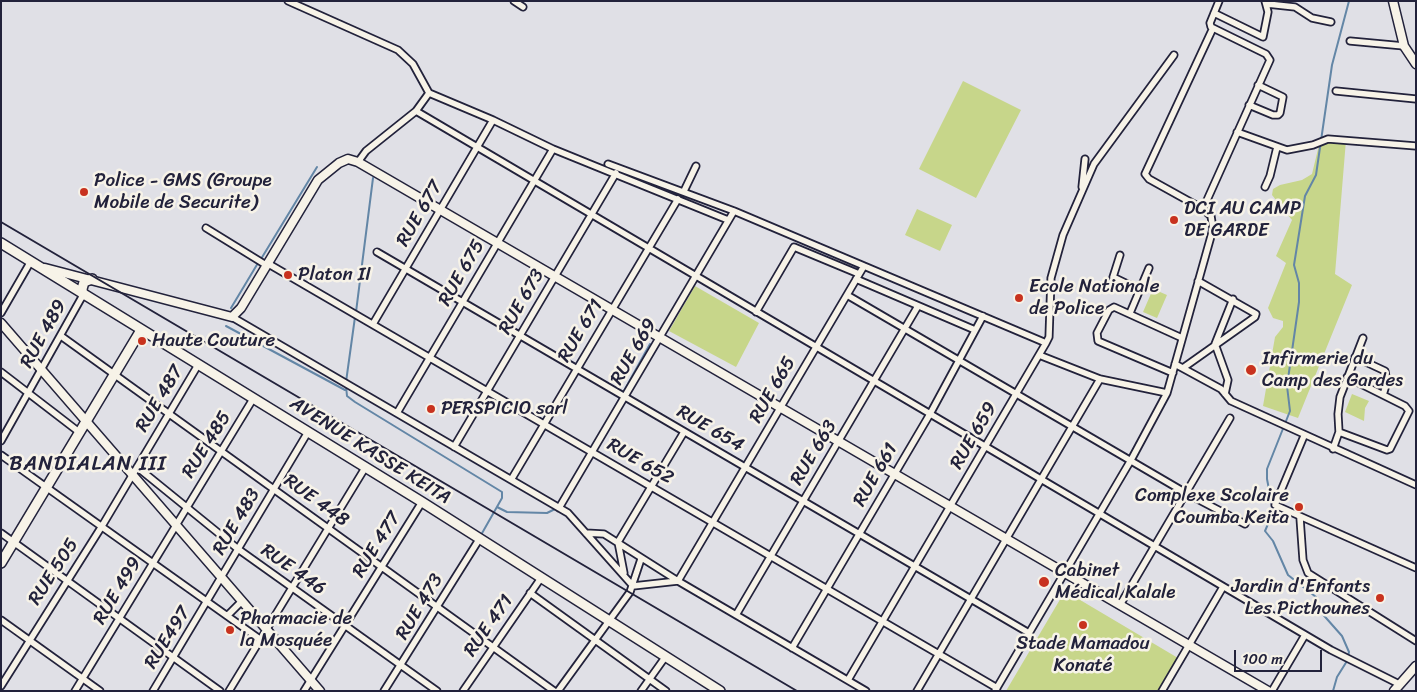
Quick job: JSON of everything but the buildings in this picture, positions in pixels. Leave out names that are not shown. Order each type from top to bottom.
[{"type":"main road","name":"AVENUE KASSE KEITA","points":[[1,243],[480,538],[720,691]]},
{"type":"main road","points":[[83,295],[84,282],[92,279]]},
{"type":"main road","points":[[1,563],[141,330]]},
{"type":"street","points":[[288,1],[398,50],[413,64],[429,93],[493,120],[553,149],[616,172],[728,220]]},
{"type":"street","points":[[514,1],[523,7]]},
{"type":"street","points":[[1203,210],[1270,60],[1269,56],[1213,28],[1210,23],[1219,1]]},
{"type":"street","points":[[1393,1],[1404,46],[1416,64]]},
{"type":"street","points":[[1214,13],[1263,37],[1266,23],[1266,2],[1281,3],[1295,7],[1312,18],[1331,22]]},
{"type":"street","points":[[996,689],[1131,460],[1167,393],[1213,222],[1203,210],[1148,179],[1145,174],[1213,28]]},
{"type":"street","points":[[1350,41],[1404,46]]},
{"type":"street","name":"RUE 659","points":[[848,680],[1046,344],[1049,337],[1051,278],[1063,235],[1094,164],[1174,55]]},
{"type":"street","points":[[1249,105],[1273,114],[1278,115],[1280,113],[1283,97],[1258,85]]},
{"type":"street","points":[[1336,91],[1416,99]]},
{"type":"street","points":[[358,162],[366,151],[416,111],[429,93]]},
{"type":"street","points":[[416,111],[1396,688],[1416,666]]},
{"type":"street","name":"RUE 677","points":[[373,324],[493,120]]},
{"type":"street","points":[[1237,132],[1287,150],[1314,145],[1328,139],[1416,146]]},
{"type":"street","points":[[1265,187],[1270,176],[1277,147]]},
{"type":"street","name":"RUE 675","points":[[397,414],[553,149]]},
{"type":"street","points":[[232,317],[241,308],[318,180],[339,163],[348,159],[358,162],[1270,691],[1305,635]]},
{"type":"street","name":"RUE 659","points":[[1081,191],[1085,159]]},
{"type":"street","points":[[608,164],[734,211],[1046,344]]},
{"type":"street","points":[[684,191],[696,166]]},
{"type":"street","name":"RUE 673","points":[[454,447],[616,172]]},
{"type":"street","name":"RUE 671","points":[[511,480],[678,199]]},
{"type":"street","name":"RUE 669","points":[[559,508],[734,211]]},
{"type":"street","name":"RUE 652","points":[[206,228],[713,522],[996,689]]},
{"type":"street","points":[[756,312],[794,247],[918,306],[975,330]]},
{"type":"street","name":"RUE 654","points":[[376,252],[1029,633]]},
{"type":"street","points":[[1120,255],[1113,277],[1140,290]]},
{"type":"street","points":[[1,313],[31,261]]},
{"type":"street","points":[[40,266],[232,317],[568,514],[633,586]]},
{"type":"street","name":"RUE 665","points":[[678,581],[864,266]]},
{"type":"street","points":[[1130,314],[1149,268]]},
{"type":"street","points":[[1183,368],[1255,317],[1254,311],[1198,280]]},
{"type":"street","name":"RUE 489","points":[[1,441],[83,295]]},
{"type":"street","points":[[847,295],[1186,493],[1245,524]]},
{"type":"street","points":[[1224,394],[1228,380],[1215,344],[1233,300]]},
{"type":"street","name":"RUE 663","points":[[736,615],[918,306]]},
{"type":"street","points":[[1173,373],[1098,341],[1097,334],[1109,310],[1117,307],[1182,338]]},
{"type":"street","name":"RUE 661","points":[[792,648],[930,414],[983,316]]},
{"type":"street","points":[[1,323],[320,691]]},
{"type":"street","name":"RUE 448","points":[[61,336],[554,691]]},
{"type":"street","points":[[1333,449],[1339,432],[1338,414],[1340,397],[1362,338]]},
{"type":"street","points":[[1039,355],[1100,379],[1167,393]]},
{"type":"street","points":[[1355,357],[1385,371],[1387,382],[1384,395]]},
{"type":"street","points":[[1176,364],[1224,394],[1231,401],[1304,436],[1416,485]]},
{"type":"street","name":"RUE 487","points":[[132,474],[198,365]]},
{"type":"street","points":[[1,372],[79,432]]},
{"type":"street","points":[[1339,432],[1387,450],[1390,449],[1409,411],[1405,406],[1347,377]]},
{"type":"street","points":[[917,691],[1100,379]]},
{"type":"street","name":"RUE 485","points":[[186,507],[253,399]]},
{"type":"street","points":[[1120,605],[1230,418]]},
{"type":"street","name":"RUE 483","points":[[208,601],[308,432]]},
{"type":"street","points":[[624,575],[618,542],[684,432]]},
{"type":"street","points":[[1304,436],[1276,505],[1300,518],[1416,568]]},
{"type":"street","points":[[1,455],[261,640]]},
{"type":"street","name":"RUE 446","points":[[137,467],[238,549],[437,691]]},
{"type":"street","points":[[229,691],[365,468]]},
{"type":"street","name":"RUE 505","points":[[1,686],[66,580],[102,526],[132,474]]},
{"type":"street","name":"RUE 477","points":[[304,691],[422,502]]},
{"type":"street","name":"RUE 499","points":[[75,691],[186,507]]},
{"type":"street","points":[[1300,518],[1303,560],[1308,573],[1416,641]]},
{"type":"street","points":[[1,533],[220,691]]},
{"type":"street","points":[[586,533],[604,534],[678,581],[866,691]]},
{"type":"street","name":"RUE 473","points":[[384,691],[402,666],[480,538]]},
{"type":"street","points":[[558,691],[610,622],[633,586],[641,558]]},
{"type":"street","name":"RUE 471","points":[[463,691],[541,578]]},
{"type":"street","points":[[633,586],[678,581]]},
{"type":"street","points":[[1162,691],[1223,587]]},
{"type":"street","points":[[530,593],[666,691]]},
{"type":"street","name":"RUE497","points":[[153,691],[208,601]]},
{"type":"street","points":[[228,615],[242,601]]},
{"type":"street","points":[[1,620],[100,691]]},
{"type":"street","points":[[641,691],[666,656]]},
{"type":"green space","points":[[963,81],[1021,110],[976,198],[919,169]]},
{"type":"green space","points":[[1328,138],[1346,140],[1335,274],[1352,285],[1298,418],[1263,406],[1275,337],[1283,327],[1283,321],[1273,318],[1268,308],[1286,263],[1276,256],[1292,220],[1272,195],[1273,189],[1280,185],[1302,180],[1312,174],[1319,145]]},
{"type":"green space","points":[[917,209],[952,225],[940,251],[905,235]]},
{"type":"green space","points":[[695,286],[759,323],[736,367],[669,331]]},
{"type":"green space","points":[[1153,289],[1167,295],[1157,318],[1143,312]]},
{"type":"green space","points":[[1352,394],[1369,401],[1365,408],[1364,421],[1345,412]]},
{"type":"green space","name":"Stade Mamadou Konaté","points":[[1065,591],[1178,658],[1159,691],[1006,691]]},
{"type":"waterway","points":[[1348,656],[1349,652],[1342,636],[1319,610],[1316,597],[1288,575],[1273,541],[1265,531],[1271,517],[1272,505],[1267,469],[1290,411],[1287,386],[1299,302],[1299,283],[1294,265],[1305,196],[1316,175],[1332,65],[1349,1]]},
{"type":"waterway","points":[[261,259],[317,167]]},
{"type":"waterway","points":[[356,312],[373,178]]},
{"type":"waterway","points":[[231,308],[258,263]]},
{"type":"waterway","points":[[346,382],[355,317]]},
{"type":"waterway","points":[[226,326],[345,390]]},
{"type":"waterway","points":[[605,425],[650,344]]},
{"type":"waterway","points":[[346,386],[347,396],[355,402],[502,492],[502,498],[481,535]]},
{"type":"waterway","points":[[497,507],[507,512],[547,513],[555,509]]},
{"type":"waterway","points":[[1333,691],[1337,677],[1347,661]]},
{"type":"railway","points":[[1,222],[797,691]]},
{"type":"place","name":"Police - GMS (Groupe Mobile de Securite)","points":[[84,192]]},
{"type":"place","name":"DCI AU CAMP DE GARDE","points":[[1174,220]]},
{"type":"place","name":"Platon II","points":[[288,275]]},
{"type":"place","name":"Ecole Nationale de Police","points":[[1019,298]]},
{"type":"place","name":"Haute Couture","points":[[142,341]]},
{"type":"place","name":"Infirmerie du Camp des Gardes","points":[[1251,370]]},
{"type":"place","name":"PERSPICIO sarl","points":[[431,409]]},
{"type":"place","name":"Complexe Scolaire Coumba Keita","points":[[1299,507]]},
{"type":"place","name":"Cabinet Médical Kalale","points":[[1044,582]]},
{"type":"place","name":"Jardin d'Enfants Les Picthounes","points":[[1380,598]]},
{"type":"place","name":"Stade Mamadou Konaté","points":[[1083,625]]},
{"type":"place","name":"Pharmacie de la Mosquée","points":[[230,630]]},
{"type":"district","name":"BANDIALAN III","points":[[88,465]]}]
